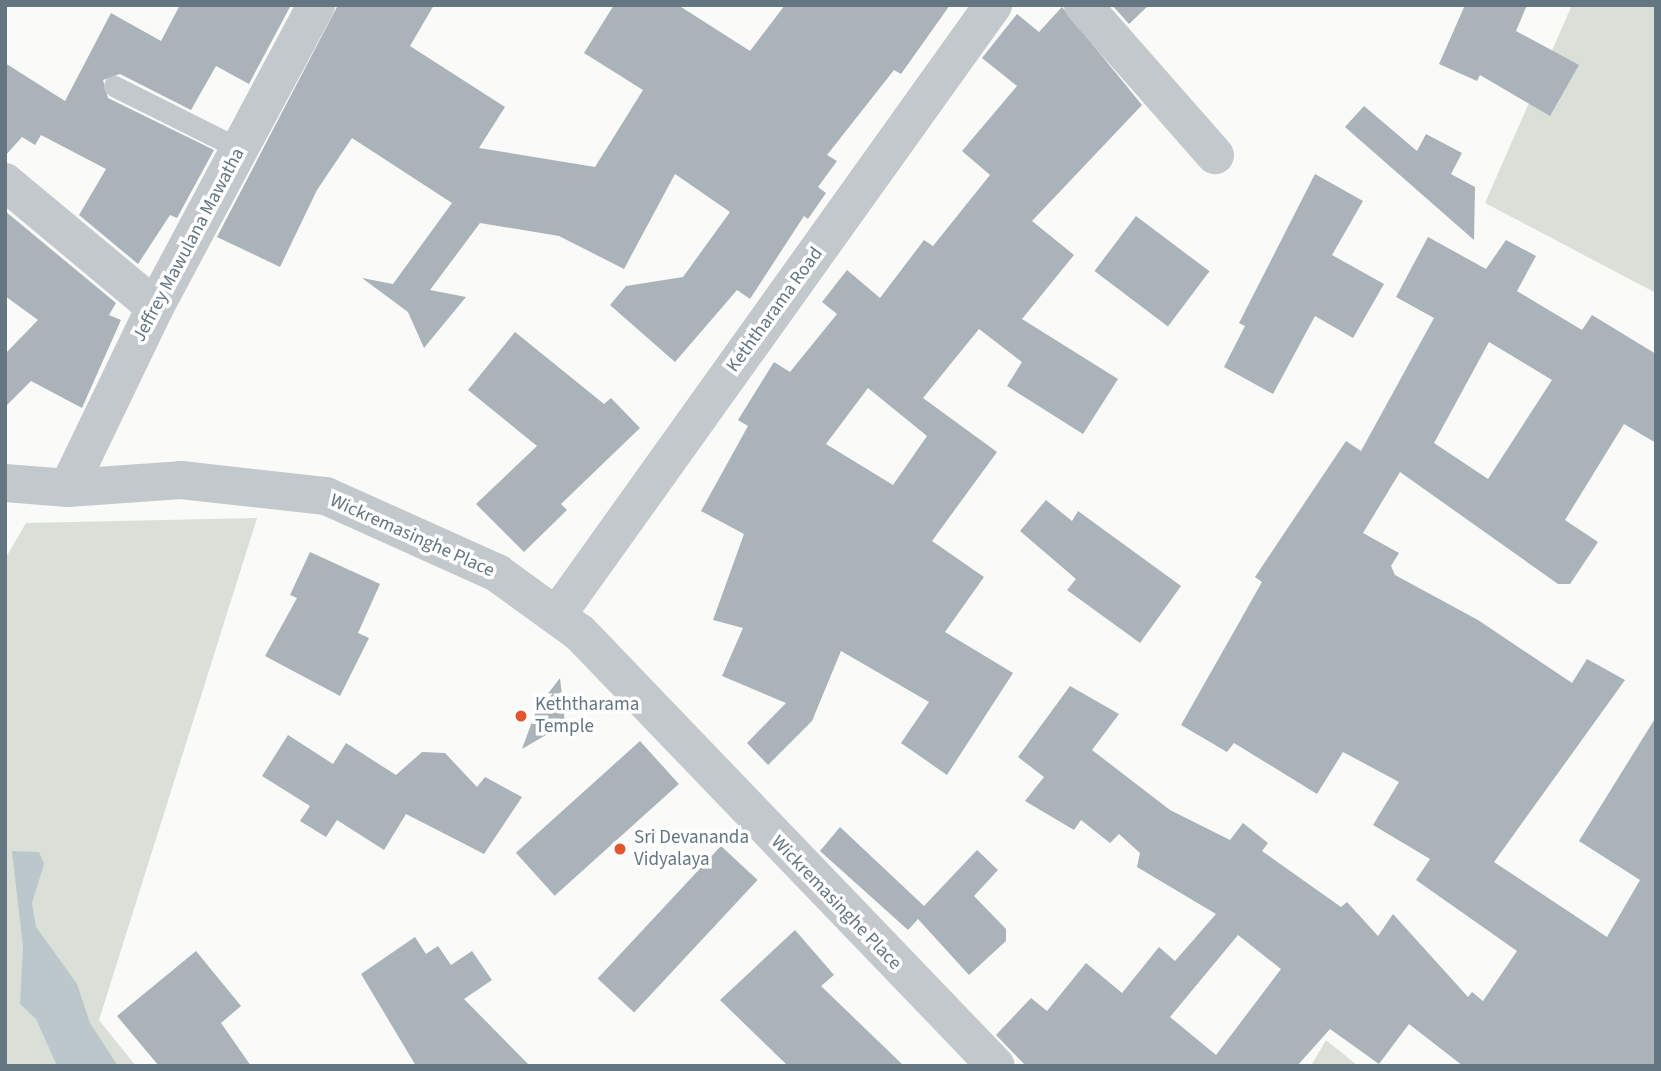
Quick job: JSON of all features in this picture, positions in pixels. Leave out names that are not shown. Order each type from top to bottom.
[{"type":"street","name":"Jeffrey Mawulana Mawatha","points":[[68,488],[155,307],[316,5]]},
{"type":"street","name":"Keththarama Road","points":[[557,615],[993,5]]},
{"type":"street","points":[[1083,5],[1215,155]]},
{"type":"street","points":[[5,182],[155,307]]},
{"type":"street","name":"Wickremasinghe Place","points":[[5,483],[68,488],[181,480],[326,496],[497,573],[557,615],[996,1066]]},
{"type":"lane","points":[[114,86],[240,149]]},
{"type":"shaded area","points":[[1572,5],[1656,5],[1656,293],[1485,203]]},
{"type":"shaded area","points":[[257,518],[99,1020],[136,1066],[5,1066],[5,559],[26,523]]},
{"type":"shaded area","points":[[12,851],[39,852],[44,864],[32,903],[36,927],[77,984],[90,1023],[118,1066],[57,1066],[36,1019],[20,1004],[23,947]]},
{"type":"shaded area","points":[[1326,1040],[1358,1066],[1311,1066]]},
{"type":"building","points":[[180,5],[291,5],[249,84],[216,66],[191,110],[120,74],[103,80],[108,98],[214,150],[177,218],[170,215],[138,264],[79,215],[106,169],[41,135],[35,145],[22,137],[5,156],[5,63],[65,101],[111,13],[161,41]]},
{"type":"building","points":[[338,5],[434,5],[410,46],[505,107],[479,148],[595,167],[643,90],[584,53],[614,5],[678,5],[750,51],[785,5],[950,5],[901,74],[894,70],[827,155],[837,161],[818,187],[826,193],[808,219],[804,216],[750,299],[737,290],[675,362],[610,305],[626,286],[683,277],[730,212],[675,174],[624,269],[559,236],[480,223],[430,290],[466,297],[424,348],[408,312],[362,278],[393,284],[452,203],[352,138],[317,190],[280,267],[217,237]]},
{"type":"building","points":[[1112,5],[1149,5],[1129,24]]},
{"type":"building","points":[[1465,5],[1527,5],[1516,31],[1579,65],[1550,116],[1480,75],[1477,81],[1439,64]]},
{"type":"building","points":[[1062,7],[1142,105],[1032,221],[1074,255],[1022,319],[1118,379],[1083,434],[1007,386],[1022,362],[979,329],[923,398],[997,452],[932,541],[984,577],[945,632],[1013,673],[947,775],[901,743],[929,702],[841,651],[812,721],[768,765],[747,743],[786,703],[722,676],[743,628],[713,620],[744,534],[701,511],[748,426],[738,420],[774,362],[790,372],[837,314],[822,302],[847,270],[880,298],[924,240],[933,246],[990,175],[962,151],[1017,86],[982,58],[1017,14],[1039,32]],"holes":[[[868,388],[927,436],[893,485],[826,444]]]},
{"type":"building","points":[[1364,106],[1417,151],[1426,134],[1462,153],[1451,174],[1475,187],[1474,240],[1345,127]]},
{"type":"building","points":[[1315,174],[1363,201],[1332,255],[1384,284],[1353,338],[1315,316],[1273,394],[1224,367],[1245,326],[1239,323]]},
{"type":"building","points":[[5,211],[116,303],[109,315],[121,320],[82,408],[31,381],[5,407],[5,354],[38,320],[5,296]]},
{"type":"building","points":[[1136,216],[1209,271],[1168,326],[1094,271]]},
{"type":"building","points":[[1428,237],[1486,269],[1506,240],[1536,256],[1517,291],[1582,330],[1592,315],[1656,354],[1656,443],[1624,424],[1565,520],[1598,542],[1570,584],[1558,584],[1400,472],[1363,533],[1399,553],[1391,566],[1395,575],[1478,620],[1572,683],[1587,659],[1625,680],[1494,862],[1607,937],[1640,880],[1579,841],[1656,717],[1656,1066],[1463,1066],[1409,1024],[1379,1064],[1330,1029],[1297,1066],[1026,1066],[996,1035],[1031,998],[1047,1011],[1086,963],[1122,993],[1159,947],[1175,961],[1216,914],[1137,867],[1140,853],[1119,834],[1110,843],[1081,820],[1074,830],[1025,801],[1044,777],[1018,757],[1070,686],[1119,714],[1092,750],[1170,810],[1230,840],[1243,823],[1268,843],[1262,851],[1341,907],[1347,902],[1378,936],[1393,914],[1468,997],[1472,992],[1483,1001],[1517,951],[1416,880],[1430,859],[1373,825],[1399,782],[1343,752],[1317,794],[1234,743],[1227,752],[1181,725],[1262,582],[1255,577],[1346,441],[1361,451],[1434,318],[1396,297]],"holes":[[[1489,342],[1552,380],[1488,479],[1434,443]],[[1238,935],[1281,969],[1216,1055],[1170,1017]]]},
{"type":"building","points":[[515,332],[604,404],[611,398],[640,428],[561,504],[567,510],[524,552],[476,504],[537,446],[468,390]]},
{"type":"building","points":[[1046,500],[1072,521],[1078,511],[1181,586],[1140,643],[1067,590],[1076,579],[1020,531]]},
{"type":"building","points":[[310,552],[380,584],[358,633],[369,638],[340,696],[265,656],[297,598],[290,595]]},
{"type":"building","points":[[560,678],[565,724],[522,749],[537,708]]},
{"type":"building","points":[[288,735],[333,764],[346,743],[396,775],[422,752],[445,753],[477,787],[485,777],[522,797],[484,854],[406,814],[384,850],[337,820],[326,837],[300,821],[310,806],[262,776]]},
{"type":"building","points":[[640,741],[679,784],[555,896],[516,853]]},
{"type":"building","points":[[840,827],[924,906],[977,850],[998,870],[974,896],[1006,929],[1006,941],[969,975],[918,919],[908,930],[820,851]]},
{"type":"building","points":[[721,846],[758,880],[634,1012],[598,978]]},
{"type":"building","points":[[795,930],[834,975],[821,986],[904,1066],[788,1066],[720,1000]]},
{"type":"building","points":[[415,937],[426,954],[438,946],[451,965],[472,951],[492,980],[464,999],[530,1066],[416,1066],[361,974]]},
{"type":"building","points":[[196,951],[241,1006],[221,1023],[251,1066],[159,1066],[117,1016]]},
{"type":"place","name":"Keththarama Temple","points":[[521,716]]},
{"type":"place","name":"Sri Devananda Vidyalaya","points":[[620,849]]}]
